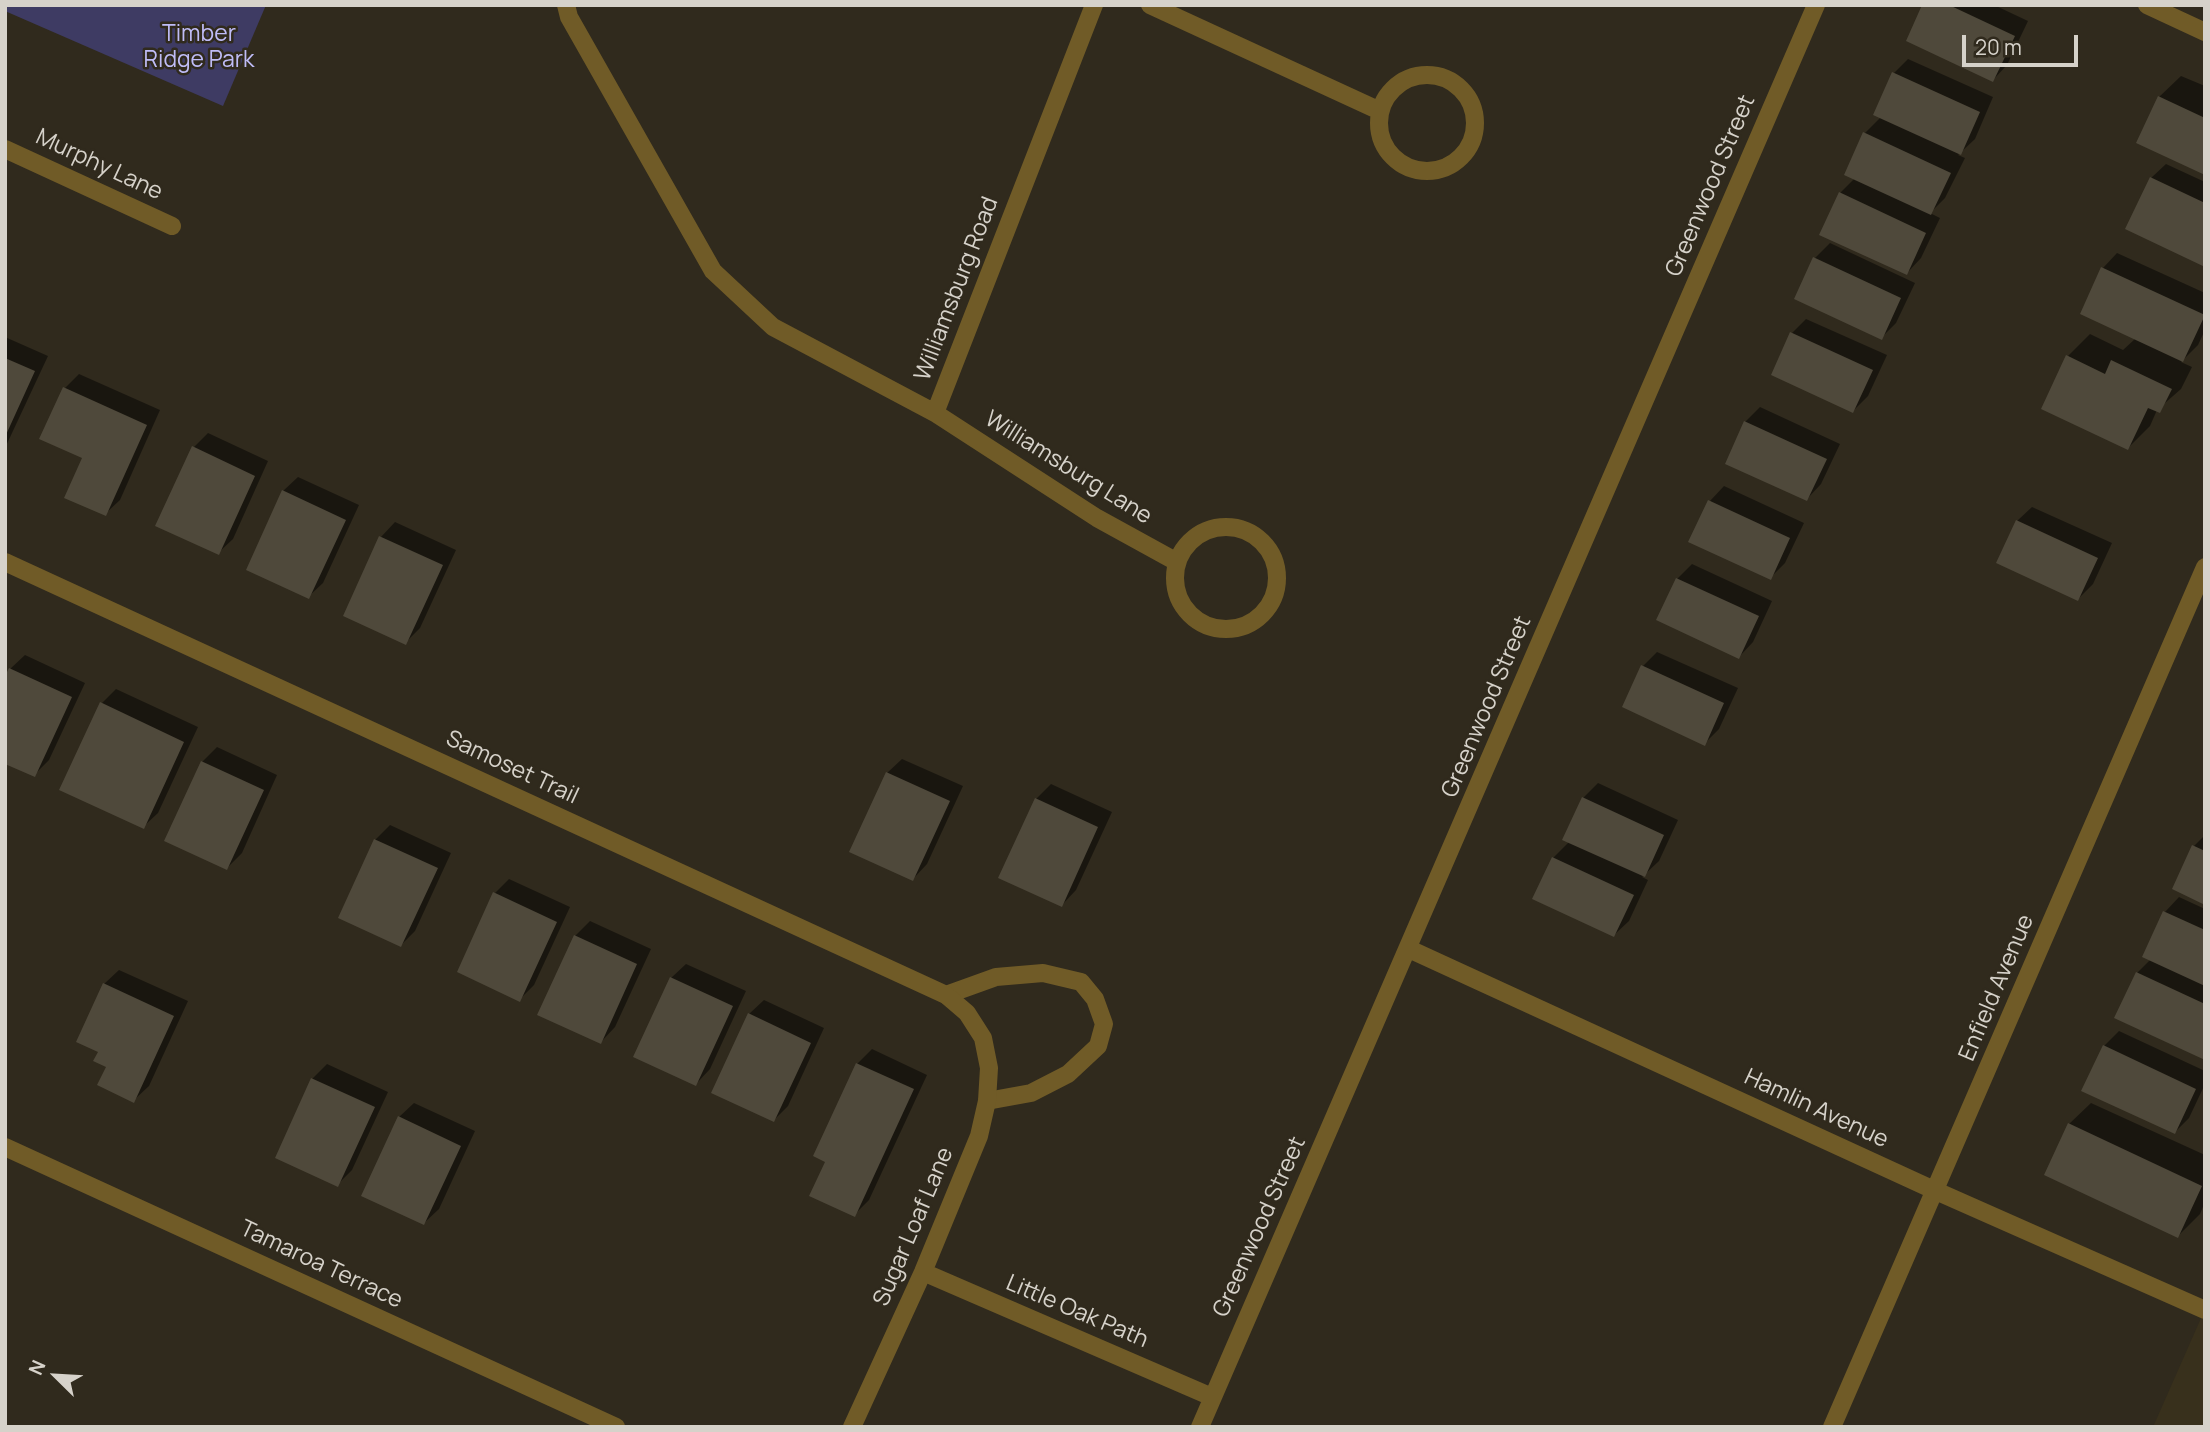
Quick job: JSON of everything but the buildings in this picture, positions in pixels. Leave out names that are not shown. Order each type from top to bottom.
[{"type":"street","name":"Williamsburg Road","points":[[566,5],[569,17],[713,271],[774,327],[935,413],[1094,5]]},
{"type":"street","points":[[1150,5],[1380,111]]},
{"type":"street","name":"Greenwood Street","points":[[1200,1427],[1816,5]]},
{"type":"street","points":[[2147,5],[2205,32]]},
{"type":"street","points":[[1414,76],[1438,77],[1461,88],[1471,102],[1475,118],[1474,134],[1468,148],[1452,164],[1431,171],[1415,170],[1401,164],[1386,148],[1379,126],[1380,111],[1387,96],[1399,84],[1414,76]]},
{"type":"street","name":"Murphy Lane","points":[[5,149],[172,226]]},
{"type":"street","name":"Williamsburg Lane","points":[[935,413],[1097,518],[1177,562]]},
{"type":"street","points":[[1232,527],[1249,532],[1263,543],[1273,558],[1277,575],[1275,593],[1256,620],[1226,630],[1210,627],[1195,620],[1184,608],[1174,578],[1177,562],[1185,547],[1206,531],[1232,527]]},
{"type":"street","name":"Samoset Trail","points":[[5,562],[946,995],[967,1013],[983,1038]]},
{"type":"street","name":"Enfield Avenue","points":[[1832,1427],[2205,567]]},
{"type":"street","name":"Hamlin Avenue","points":[[1409,949],[1936,1191],[2204,1307]]},
{"type":"street","points":[[946,995],[996,977],[1043,973],[1081,982],[1095,999],[1104,1024],[1098,1046],[1079,1065],[1068,1074],[1031,1093],[987,1101]]},
{"type":"street","name":"Sugar Loaf Lane","points":[[852,1427],[923,1272],[979,1136],[987,1101],[989,1068],[983,1038]]},
{"type":"street","name":"Tamaroa Terrace","points":[[5,1147],[616,1427]]},
{"type":"street","name":"Little Oak Path","points":[[923,1272],[1212,1397]]},
{"type":"shaded area","points":[[2205,1309],[2205,1427],[2153,1427]]},
{"type":"green space","name":"Timber Ridge Park","points":[[5,5],[266,5],[223,106],[5,11]]}]
